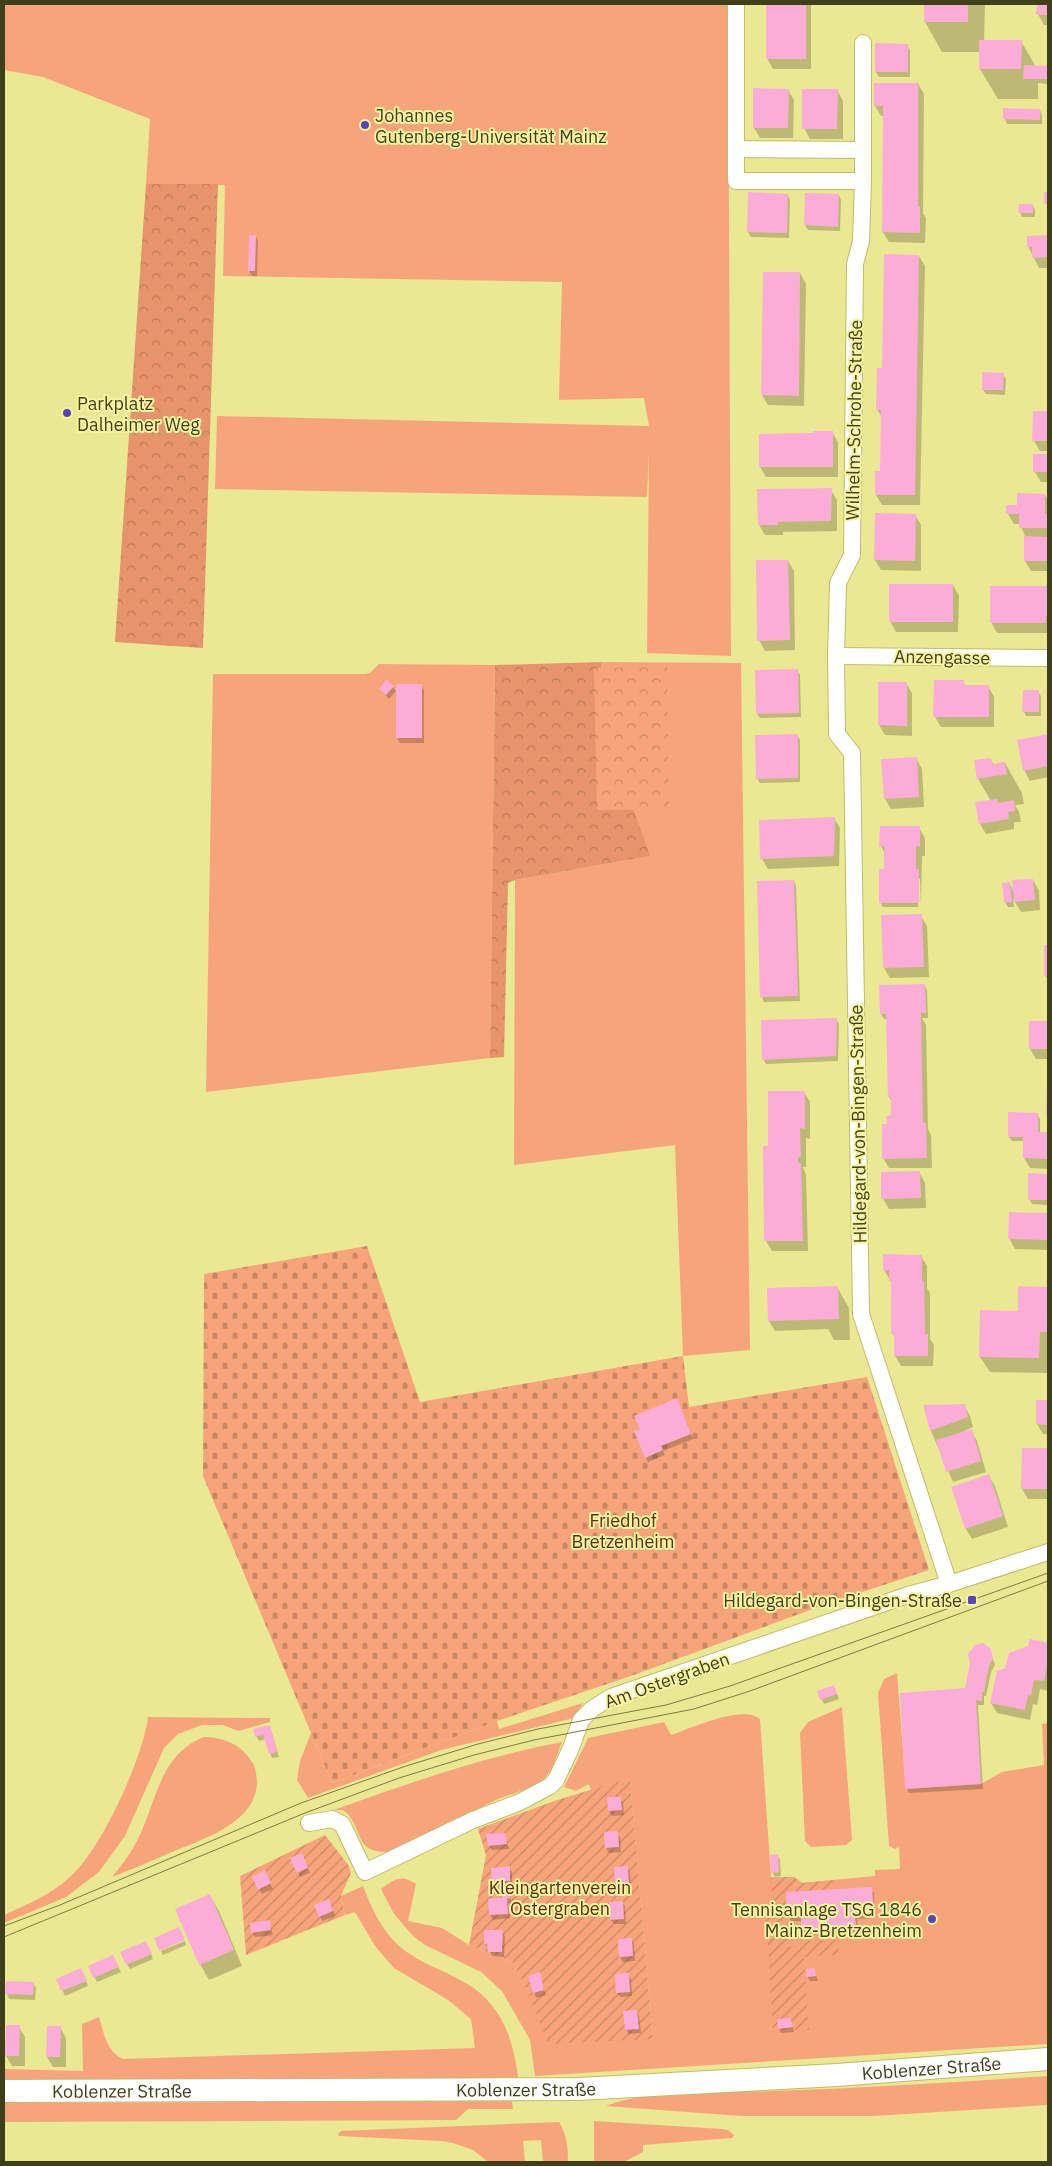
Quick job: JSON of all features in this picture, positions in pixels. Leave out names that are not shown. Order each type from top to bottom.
[{"type":"main road","name":"Koblenzer Straße","points":[[4,2091],[578,2089],[837,2075],[1048,2059]]},
{"type":"street","points":[[736,4],[736,181],[863,181]]},
{"type":"street","name":"Wilhelm-Schrohe-Straße","points":[[836,656],[838,583],[852,556],[855,264],[861,241],[863,43]]},
{"type":"street","points":[[736,149],[863,150]]},
{"type":"street","name":"Anzengasse","points":[[836,656],[1048,658]]},
{"type":"street","name":"Hildegard-von-Bingen-Straße","points":[[836,656],[836,734],[852,753],[861,1314],[949,1584]]},
{"type":"street","name":"Am Ostergraben","points":[[309,1823],[332,1819],[342,1824],[365,1872],[473,1820],[520,1802],[550,1786],[556,1780],[581,1720],[592,1709],[612,1697],[908,1595],[949,1584],[1048,1552]]},
{"type":"green space","points":[[4,4],[728,4],[731,656],[647,653],[649,453],[647,497],[215,489],[217,416],[649,426],[644,398],[559,400],[562,282],[223,276],[225,185],[146,184],[150,119],[43,77],[4,70]]},
{"type":"green space","points":[[146,184],[218,184],[203,648],[115,642]]},
{"type":"green space","points":[[601,662],[741,663],[750,1350],[683,1356],[675,1145],[514,1165],[515,880],[649,856],[634,810],[610,772]]},
{"type":"green space","points":[[601,662],[610,772],[634,810],[650,856],[515,880],[508,883],[504,1057],[490,1058],[495,665]]},
{"type":"green space","points":[[379,664],[495,665],[490,1058],[206,1092],[213,674],[364,674],[370,673]]},
{"type":"green space","points":[[667,667],[669,809],[597,810],[594,668]]},
{"type":"green space","name":"Friedhof Bretzenheim","points":[[367,1246],[420,1402],[683,1356],[689,1407],[867,1377],[929,1570],[826,1604],[631,1676],[497,1721],[332,1783],[203,1476],[204,1274]]},
{"type":"green space","points":[[897,1673],[906,1789],[981,1784],[1002,1772],[1044,1765],[1042,1724],[1048,1723],[1048,2044],[535,2076],[530,2040],[502,1991],[481,1972],[425,1945],[414,1937],[394,1914],[381,1889],[398,1879],[406,1879],[416,1884],[408,1921],[442,1928],[469,1945],[512,1962],[529,1994],[653,2039],[630,1779],[591,1790],[589,1784],[576,1791],[564,1787],[588,1738],[664,1722],[671,1735],[717,1719],[742,1714],[752,1715],[760,1719],[771,1877],[794,1877],[802,1883],[875,1876],[875,1870],[900,1869],[899,1847],[895,1849],[889,1846],[878,1693],[884,1679]]},
{"type":"green space","points":[[583,1703],[574,1718],[441,1750],[308,1798],[297,1780],[300,1761],[311,1733],[332,1783],[497,1721],[499,1729]]},
{"type":"green space","points":[[842,1707],[852,1840],[846,1845],[811,1847],[805,1841],[800,1733],[808,1722]]},
{"type":"green space","points":[[148,1717],[270,1718],[270,1722],[238,1731],[223,1725],[202,1725],[178,1734],[164,1748],[125,1836],[99,1872],[66,1897],[4,1923],[4,1915],[38,1899],[63,1883],[82,1864],[95,1846],[129,1779],[138,1756]]},
{"type":"green space","points":[[204,1737],[232,1743],[248,1756],[253,1764],[257,1780],[255,1795],[248,1808],[239,1818],[213,1835],[112,1877],[138,1839],[169,1766],[189,1745]]},
{"type":"green space","points":[[562,1742],[552,1768],[545,1778],[535,1786],[498,1799],[388,1852],[369,1848],[363,1843],[349,1816],[343,1810],[334,1810],[475,1763]]},
{"type":"green space","name":"Kleingartenverein Ostergraben","points":[[630,1778],[653,2039],[548,2044],[529,1994],[512,1962],[469,1945],[486,1855],[478,1829],[557,1800]]},
{"type":"green space","points":[[325,1835],[349,1866],[351,1873],[341,1896],[345,1915],[246,1955],[240,1876]]},
{"type":"green space","points":[[794,1877],[802,1883],[835,1880],[836,1889],[786,1893],[789,1947],[804,1946],[804,1941],[838,1940],[839,1955],[804,1957],[809,2030],[773,2030],[766,1911],[772,1911],[771,1878]]},
{"type":"green space","points":[[363,1886],[377,1917],[386,1932],[398,1945],[414,1957],[456,1977],[477,1990],[496,2011],[503,2022],[513,2048],[518,2077],[237,2084],[4,2084],[4,2069],[83,2071],[82,2024],[99,2017],[109,2046],[117,2056],[123,2059],[475,2048],[471,2019],[448,2000],[394,1968],[375,1946],[355,1912],[345,1915],[341,1896]]},
{"type":"green space","points":[[1048,2076],[1048,2105],[874,2116],[741,2116],[606,2106],[664,2094],[841,2088]]},
{"type":"green space","points":[[512,2101],[513,2109],[468,2109],[456,2120],[4,2122],[4,2103]]},
{"type":"green space","points":[[594,2121],[722,2129],[728,2130],[734,2135],[732,2138],[643,2145],[643,2152],[624,2162],[594,2162]]},
{"type":"green space","points":[[559,2122],[564,2132],[568,2162],[543,2162],[541,2140],[523,2141],[525,2162],[488,2162],[473,2150],[453,2143],[339,2136],[338,2134],[341,2131]]},
{"type":"building","points":[[766,4],[806,4],[806,59],[766,59]]},
{"type":"building","points":[[924,4],[968,4],[968,22],[924,22]]},
{"type":"building","points":[[1037,4],[1048,4],[1048,15],[1036,15]]},
{"type":"building","points":[[979,40],[1022,40],[1021,69],[979,69]]},
{"type":"building","points":[[875,43],[908,44],[908,72],[875,72]]},
{"type":"building","points":[[1024,65],[1048,66],[1048,79],[1023,79]]},
{"type":"building","points":[[874,83],[918,83],[918,206],[920,206],[920,233],[882,232],[883,106],[874,106]]},
{"type":"building","points":[[753,88],[789,89],[788,128],[753,128]]},
{"type":"building","points":[[802,89],[838,89],[837,129],[802,129]]},
{"type":"building","points":[[1003,108],[1040,109],[1040,120],[1003,119]]},
{"type":"building","points":[[748,192],[788,194],[787,233],[747,232]]},
{"type":"building","points":[[1044,192],[1048,192],[1048,204],[1044,204]]},
{"type":"building","points":[[805,193],[839,194],[838,227],[804,225]]},
{"type":"building","points":[[1019,204],[1033,204],[1033,213],[1018,213]]},
{"type":"building","points":[[249,235],[256,235],[255,271],[248,271]]},
{"type":"building","points":[[1048,235],[1048,257],[1032,258],[1032,247],[1027,247],[1027,236]]},
{"type":"building","points":[[884,254],[919,255],[915,495],[875,495],[875,471],[880,471],[881,410],[876,410],[877,368],[882,368]]},
{"type":"building","points":[[763,272],[800,272],[799,396],[761,395]]},
{"type":"building","points":[[982,372],[1004,373],[1003,390],[982,390]]},
{"type":"building","points":[[1033,411],[1048,411],[1048,441],[1032,441]]},
{"type":"building","points":[[813,431],[833,431],[833,467],[759,467],[759,434],[813,433]]},
{"type":"building","points":[[1033,454],[1048,454],[1048,472],[1033,472]]},
{"type":"building","points":[[832,488],[831,521],[778,522],[778,525],[758,525],[757,489]]},
{"type":"building","points":[[1017,493],[1045,494],[1045,514],[1048,514],[1048,528],[1019,528],[1019,514],[1006,514],[1006,505],[1017,505]]},
{"type":"building","points":[[875,513],[916,514],[915,561],[874,560]]},
{"type":"building","points":[[1024,536],[1048,537],[1048,561],[1024,561]]},
{"type":"building","points":[[756,560],[788,560],[790,640],[757,641]]},
{"type":"building","points":[[889,584],[953,584],[953,622],[889,622]]},
{"type":"building","points":[[990,586],[1047,586],[1048,616],[1046,616],[1046,623],[990,623]]},
{"type":"building","points":[[798,669],[799,713],[756,714],[755,670]]},
{"type":"building","points":[[386,680],[394,686],[386,695],[379,689]]},
{"type":"building","points":[[934,680],[964,680],[964,685],[989,685],[989,717],[933,717]]},
{"type":"building","points":[[878,682],[907,682],[907,726],[878,725]]},
{"type":"building","points":[[396,684],[422,684],[422,738],[396,738]]},
{"type":"building","points":[[1023,690],[1039,690],[1039,712],[1022,712]]},
{"type":"building","points":[[798,734],[798,778],[756,779],[755,735]]},
{"type":"building","points":[[1048,734],[1048,766],[1023,771],[1017,740]]},
{"type":"building","points":[[917,757],[919,797],[884,799],[881,759]]},
{"type":"building","points":[[991,758],[992,764],[1005,762],[1007,774],[977,779],[974,760]]},
{"type":"building","points":[[997,799],[998,803],[1014,800],[1015,811],[1008,812],[1009,819],[979,824],[975,802]]},
{"type":"building","points":[[835,817],[834,856],[760,859],[759,820]]},
{"type":"building","points":[[880,826],[920,826],[920,847],[916,846],[916,869],[919,869],[919,903],[879,903],[879,869],[884,869],[884,846],[879,847]]},
{"type":"building","points":[[1033,879],[1035,900],[1014,902],[1012,880]]},
{"type":"building","points":[[794,880],[798,996],[760,997],[757,881]]},
{"type":"building","points":[[1010,882],[1012,902],[1004,903],[1002,883]]},
{"type":"building","points":[[922,914],[924,967],[883,968],[881,915]]},
{"type":"building","points":[[1044,945],[1048,945],[1048,976],[1044,976]]},
{"type":"building","points":[[925,984],[926,1013],[921,1013],[923,1123],[926,1123],[927,1158],[882,1159],[882,1124],[887,1124],[886,1116],[891,1115],[891,1097],[888,1097],[886,1014],[880,1014],[879,985]]},
{"type":"building","points":[[837,1018],[836,1056],[762,1060],[761,1020]]},
{"type":"building","points":[[1029,1021],[1048,1021],[1048,1049],[1029,1049]]},
{"type":"building","points":[[1047,1086],[1048,1115],[1046,1115]]},
{"type":"building","points":[[768,1091],[805,1091],[805,1129],[800,1128],[801,1157],[798,1157],[798,1163],[801,1163],[803,1241],[764,1241],[763,1146],[768,1146]]},
{"type":"building","points":[[1008,1112],[1038,1113],[1038,1132],[1048,1132],[1048,1159],[1023,1158],[1023,1137],[1008,1137]]},
{"type":"building","points":[[920,1171],[921,1198],[881,1199],[881,1172]]},
{"type":"building","points":[[1028,1173],[1048,1174],[1048,1200],[1028,1200]]},
{"type":"building","points":[[1009,1212],[1048,1213],[1048,1240],[1008,1239]]},
{"type":"building","points":[[883,1254],[922,1255],[925,1334],[928,1334],[928,1356],[894,1356],[894,1334],[891,1334],[891,1281],[889,1281],[889,1270],[883,1271]]},
{"type":"building","points":[[838,1286],[839,1319],[768,1321],[767,1288]]},
{"type":"building","points":[[1018,1286],[1048,1287],[1048,1332],[1040,1332],[1039,1358],[979,1357],[980,1310],[1018,1311]]},
{"type":"building","points":[[677,1398],[691,1434],[661,1446],[663,1450],[645,1458],[634,1431],[640,1429],[634,1416]]},
{"type":"building","points":[[1036,1400],[1048,1400],[1048,1425],[1036,1424]]},
{"type":"building","points":[[965,1404],[968,1417],[930,1431],[923,1405]]},
{"type":"building","points":[[972,1429],[981,1461],[946,1472],[936,1440]]},
{"type":"building","points":[[1022,1448],[1048,1448],[1048,1489],[1021,1489]]},
{"type":"building","points":[[989,1474],[1003,1516],[965,1529],[951,1487]]},
{"type":"building","points":[[1030,1639],[1048,1643],[1048,1659],[1044,1681],[1034,1680],[1031,1696],[1028,1695],[1025,1710],[990,1703],[997,1671],[1005,1668],[1009,1653],[1028,1646]]},
{"type":"building","points":[[983,1643],[991,1649],[993,1659],[989,1666],[984,1692],[982,1692],[982,1701],[976,1700],[981,1784],[905,1789],[900,1693],[965,1688],[970,1663],[968,1654],[975,1645]]},
{"type":"building","points":[[834,1685],[837,1694],[820,1700],[817,1691]]},
{"type":"building","points":[[270,1725],[277,1752],[269,1754],[263,1735],[255,1737],[253,1729]]},
{"type":"building","points":[[607,1797],[621,1797],[622,1810],[608,1811]]},
{"type":"building","points":[[618,1831],[619,1847],[605,1848],[604,1832]]},
{"type":"building","points":[[505,1833],[507,1844],[488,1846],[486,1834]]},
{"type":"building","points":[[302,1853],[308,1868],[297,1873],[290,1858]]},
{"type":"building","points":[[778,1854],[779,1872],[771,1873],[770,1855]]},
{"type":"building","points":[[510,1866],[510,1881],[492,1882],[491,1868]]},
{"type":"building","points":[[628,1866],[629,1885],[615,1886],[614,1867]]},
{"type":"building","points":[[265,1870],[271,1883],[258,1890],[252,1877]]},
{"type":"building","points":[[872,1887],[874,1913],[855,1914],[856,1927],[801,1930],[801,1916],[787,1917],[786,1892]]},
{"type":"building","points":[[509,1890],[510,1899],[507,1898],[508,1914],[489,1915],[488,1899],[502,1898],[501,1891]]},
{"type":"building","points":[[210,1894],[234,1950],[199,1965],[175,1909]]},
{"type":"building","points":[[329,1899],[333,1911],[319,1917],[314,1905]]},
{"type":"building","points":[[623,1901],[624,1919],[610,1920],[609,1902]]},
{"type":"building","points":[[270,1920],[271,1930],[251,1933],[250,1923]]},
{"type":"building","points":[[179,1927],[185,1940],[159,1951],[154,1938]]},
{"type":"building","points":[[484,1930],[503,1930],[502,1952],[488,1952],[487,1944],[484,1944]]},
{"type":"building","points":[[632,1938],[633,1956],[619,1957],[618,1939]]},
{"type":"building","points":[[146,1941],[152,1954],[126,1965],[120,1952]]},
{"type":"building","points":[[113,1955],[119,1967],[93,1978],[88,1966]]},
{"type":"building","points":[[81,1968],[87,1981],[61,1991],[56,1979]]},
{"type":"building","points":[[815,1968],[816,1976],[806,1977],[806,1969]]},
{"type":"building","points":[[540,1972],[544,1990],[533,1993],[528,1976]]},
{"type":"building","points":[[629,1973],[630,1992],[616,1993],[615,1974]]},
{"type":"building","points":[[6,1981],[34,1982],[33,1995],[5,1994]]},
{"type":"building","points":[[637,2010],[639,2029],[625,2030],[623,2011]]},
{"type":"building","points":[[791,2018],[793,2027],[778,2029],[777,2019]]},
{"type":"building","points":[[6,2025],[20,2025],[19,2056],[5,2056]]},
{"type":"building","points":[[47,2026],[61,2026],[60,2057],[46,2057]]},
{"type":"tram line","points":[[4,1926],[60,1905],[301,1803],[406,1766],[478,1744],[538,1729],[666,1705],[730,1686],[1048,1573]]},
{"type":"tram line","points":[[4,1937],[305,1813],[399,1778],[474,1755],[534,1740],[694,1709],[750,1691],[1048,1581]]},
{"type":"place","name":"Johannes Gutenberg-Universität Mainz","points":[[365,125]]},
{"type":"place","name":"Parkplatz Dalheimer Weg","points":[[67,413]]},
{"type":"place","name":"Hildegard-von-Bingen-Straße","points":[[972,1600]]},
{"type":"place","name":"Tennisanlage TSG 1846 Mainz-Bretzenheim","points":[[932,1919]]}]
